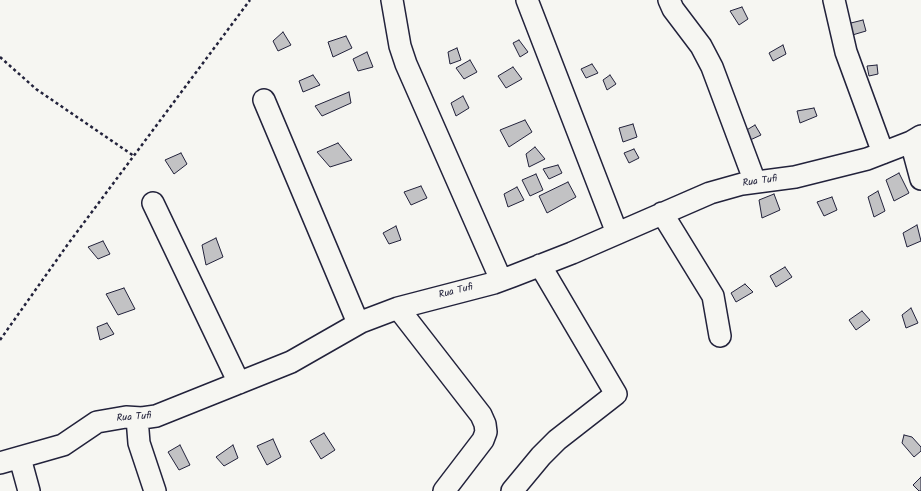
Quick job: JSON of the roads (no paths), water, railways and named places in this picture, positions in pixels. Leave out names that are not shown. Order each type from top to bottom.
[{"type":"street","points":[[392,0],[400,46],[406,64],[501,280]]},
{"type":"street","points":[[527,0],[617,233]]},
{"type":"street","points":[[669,0],[707,56],[754,182]]},
{"type":"street","points":[[834,0],[846,52],[883,153]]},
{"type":"street","points":[[264,100],[358,323]]},
{"type":"street","points":[[916,139],[921,179]]},
{"type":"street","name":"Rua Tufi","points":[[10,461],[63,445],[97,422],[126,417],[137,418],[156,416],[297,359],[358,323],[398,308],[501,280],[726,187],[801,176],[883,153],[916,139]]},
{"type":"street","points":[[153,203],[239,383]]},
{"type":"street","points":[[662,213],[713,296],[720,336]]},
{"type":"street","points":[[512,491],[541,456],[557,440],[616,394],[540,265]]},
{"type":"street","points":[[398,308],[481,415],[485,424],[486,432],[483,440],[444,491]]},
{"type":"street","points":[[137,418],[139,443],[155,491]]},
{"type":"street","points":[[10,461],[29,491]]}]
